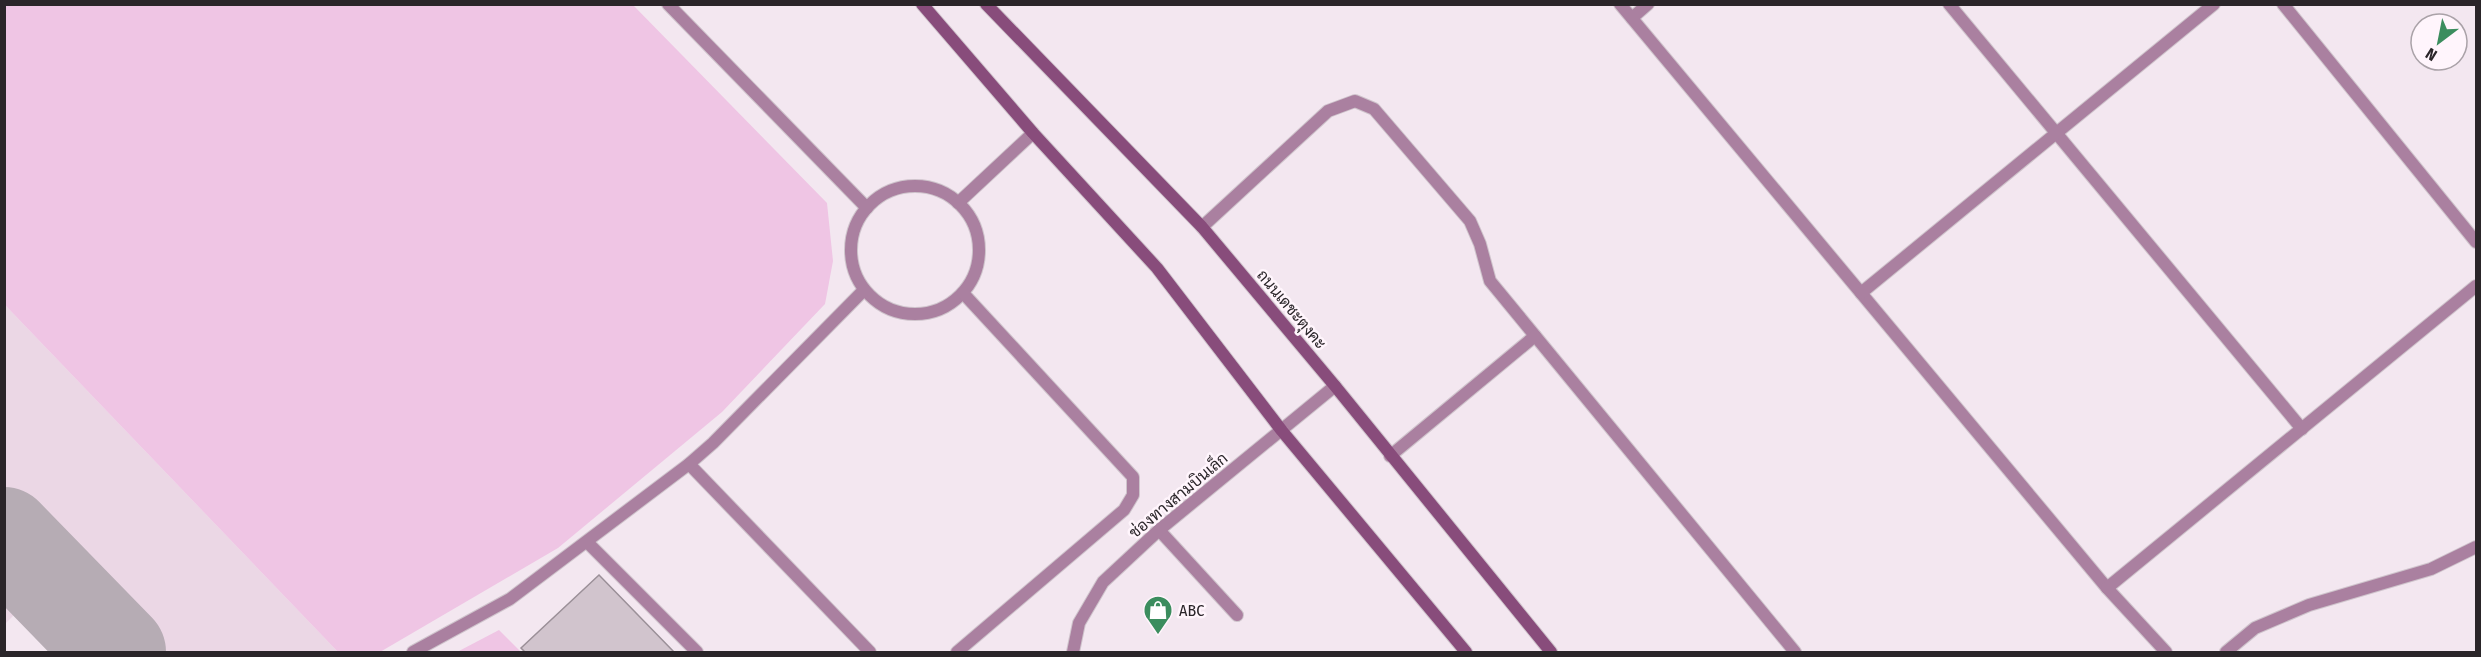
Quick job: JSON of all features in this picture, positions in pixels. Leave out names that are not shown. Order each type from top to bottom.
[{"type":"street","points":[[668,4],[867,208]]},
{"type":"street","points":[[922,4],[1033,133],[1157,268],[1282,431],[1466,652]]},
{"type":"street","name":"ถนนเดชะตุงคะ","points":[[986,4],[1202,227],[1335,386],[1551,652]]},
{"type":"street","points":[[1620,4],[2107,588],[2166,652]]},
{"type":"street","points":[[1632,18],[1648,4]]},
{"type":"street","points":[[1948,4],[2302,429]]},
{"type":"street","points":[[1861,292],[2214,4]]},
{"type":"street","points":[[2283,4],[2476,242]]},
{"type":"street","points":[[1202,227],[1328,111],[1355,101],[1374,109],[1470,220],[1480,244],[1490,281],[1795,652]]},
{"type":"street","points":[[958,203],[1033,133]]},
{"type":"street","points":[[921,187],[940,192],[958,203],[970,219],[978,237],[979,258],[974,277],[963,293],[945,307],[924,314],[902,313],[881,305],[864,290],[851,257],[852,239],[857,223],[867,208],[882,195],[901,188],[921,187]]},
{"type":"street","points":[[2107,588],[2476,286]]},
{"type":"street","points":[[413,652],[510,599],[689,464],[713,443],[864,290]]},
{"type":"street","points":[[957,652],[1124,510],[1133,495],[1133,477],[963,293]]},
{"type":"street","points":[[1390,456],[1535,336]]},
{"type":"street","name":"ช่องทางสามบินเล็ก","points":[[1073,652],[1079,623],[1103,582],[1159,530],[1335,386]]},
{"type":"street","points":[[689,464],[870,652]]},
{"type":"street","points":[[1159,530],[1237,615]]},
{"type":"street","points":[[587,542],[697,652]]},
{"type":"street","points":[[2226,652],[2255,628],[2287,614],[2309,605],[2432,570],[2476,547]]},
{"type":"shaded area","points":[[5,4],[633,5],[827,203],[833,261],[825,304],[722,412],[558,548],[380,652],[338,652],[5,305]]},
{"type":"shaded area","points":[[5,305],[338,652],[81,652],[30,599],[5,624]]},
{"type":"shaded area","points":[[499,630],[521,652],[457,652]]},
{"type":"building","points":[[599,575],[674,652],[525,652],[521,648]]},
{"type":"taxiway","points":[[4,536],[117,652]]},
{"type":"place","name":"ABC","points":[[1158,636]]}]
